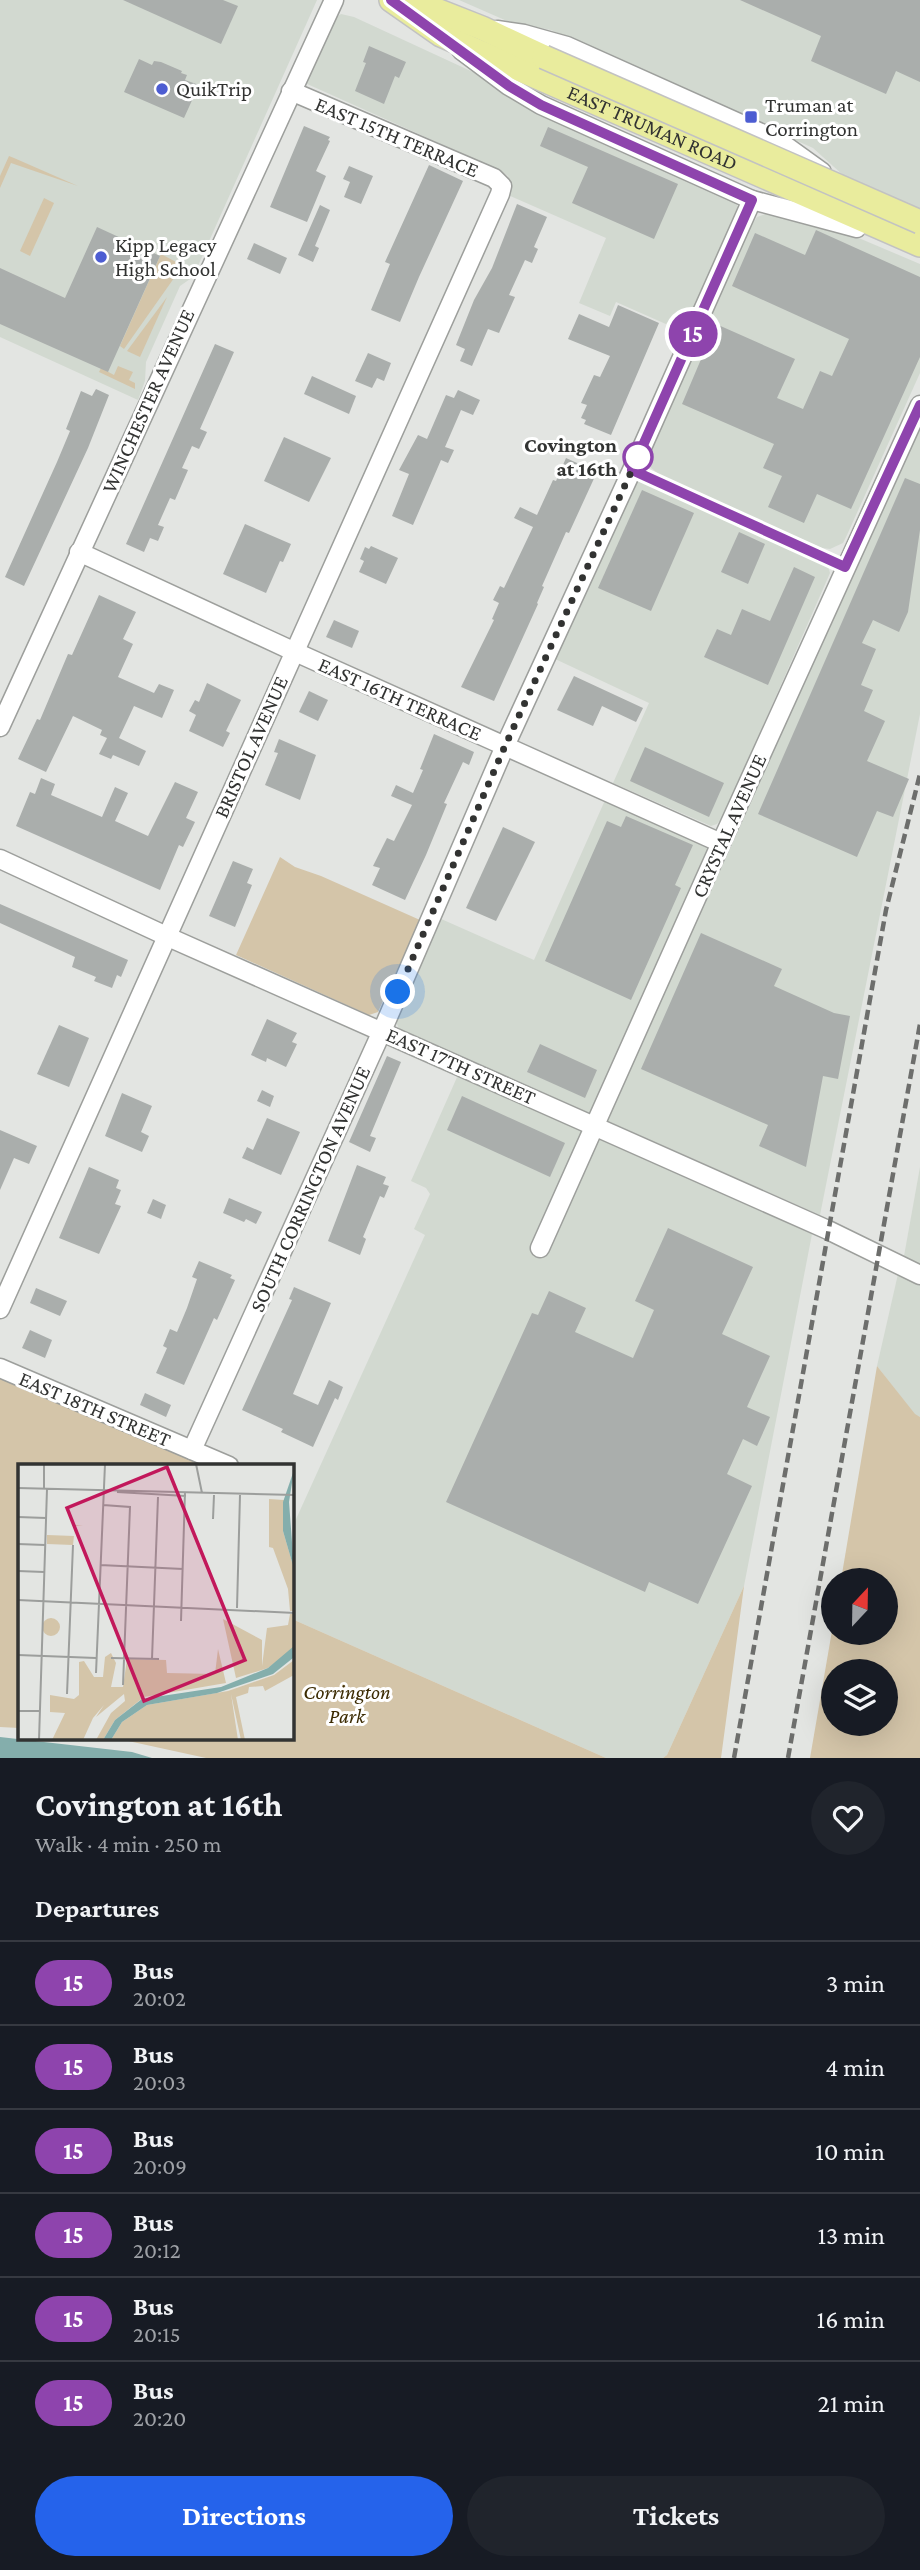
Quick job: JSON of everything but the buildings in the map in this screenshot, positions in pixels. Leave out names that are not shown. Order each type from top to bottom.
[{"type":"main road","name":"EAST TRUMAN ROAD","points":[[391,0],[442,35],[539,67],[920,223]]},
{"type":"main road","name":"EAST TRUMAN ROAD","points":[[411,0],[482,28],[539,67],[920,245]]},
{"type":"street","name":"WINCHESTER AVENUE","points":[[0,727],[334,0]]},
{"type":"street","points":[[482,28],[524,34],[567,46],[779,141],[860,199],[920,223]]},
{"type":"street","points":[[442,35],[509,86],[541,105],[752,200],[851,225],[920,256]]},
{"type":"street","name":"EAST 15TH TERRACE","points":[[291,91],[494,178],[502,186]]},
{"type":"street","name":"BRISTOL AVENUE","points":[[0,1309],[502,186]]},
{"type":"street","name":"SOUTH CORRINGTON AVENUE","points":[[192,1450],[382,1031],[505,746],[752,200]]},
{"type":"street","name":"CRYSTAL AVENUE","points":[[540,1248],[920,405]]},
{"type":"street","name":"EAST 16TH TERRACE","points":[[79,552],[721,843]]},
{"type":"street","name":"EAST 17TH STREET","points":[[0,859],[166,936],[828,1230],[920,1275]]},
{"type":"street","name":"EAST 18TH STREET","points":[[0,1368],[224,1464]]},
{"type":"shaded area","points":[[0,0],[317,0],[193,277],[180,286],[146,362],[145,381],[138,400],[0,337]]},
{"type":"shaded area","points":[[459,0],[920,0],[920,213],[854,185],[813,148],[551,30],[507,21]]},
{"type":"shaded area","points":[[341,14],[354,17],[488,79],[511,97],[532,108],[734,199],[738,207],[735,216],[684,332],[616,302],[610,316],[579,303],[606,238],[508,195],[508,176],[499,170],[305,83],[333,19]]},
{"type":"shaded area","points":[[768,213],[854,236],[920,264],[920,373],[843,543],[830,549],[822,548],[662,477],[650,467],[648,460],[648,454],[751,226],[757,217]]},
{"type":"shaded area","points":[[920,422],[920,714],[820,1215],[399,1029],[395,1019],[439,918],[534,960],[606,798],[726,853]]},
{"type":"shaded area","points":[[636,482],[644,482],[828,566],[830,573],[724,815],[717,824],[711,826],[613,783],[649,703],[553,658]]},
{"type":"shaded area","points":[[458,1075],[812,1234],[744,1586],[667,1755],[663,1758],[606,1758],[294,1620],[294,1524],[425,1235],[414,1229],[430,1194],[426,1188],[411,1181]]},
{"type":"shaded area","points":[[920,1167],[920,1264],[904,1256]]},
{"type":"shaded area","points":[[898,1274],[920,1285],[920,1417],[915,1415],[877,1366]]},
{"type":"green space","points":[[9,156],[78,186],[11,163],[0,188],[0,176]]},
{"type":"green space","points":[[44,198],[54,203],[30,256],[20,251]]},
{"type":"green space","points":[[161,254],[178,263],[179,271],[124,349],[120,346]]},
{"type":"green space","points":[[167,297],[140,357],[127,351]]},
{"type":"green space","points":[[118,366],[133,372],[129,380],[135,383],[135,389],[99,372],[101,368],[114,375]]},
{"type":"green space","points":[[280,857],[295,867],[420,920],[378,1012],[369,1015],[236,955]]},
{"type":"green space","points":[[877,1366],[920,1417],[920,1758],[810,1758],[821,1694],[821,1736],[898,1736],[898,1659],[827,1659],[830,1645],[898,1645],[898,1568],[843,1568]]},
{"type":"green space","points":[[0,1373],[210,1464],[18,1464],[18,1728],[0,1727]]},
{"type":"green space","points":[[744,1586],[721,1758],[663,1758],[667,1755]]},
{"type":"green space","name":"Corrington Park","points":[[294,1620],[606,1758],[206,1758],[128,1741],[294,1741]]},
{"type":"water","points":[[0,1737],[132,1752],[152,1758],[0,1758]]},
{"type":"railway","points":[[734,1758],[886,910],[920,774]]},
{"type":"railway","points":[[788,1758],[920,1024]]},
{"type":"bus line","name":"15","points":[[391,0],[509,86],[541,105],[752,200],[632,470],[845,567],[920,405]]},
{"type":"place","name":"QuikTrip","points":[[162,89]]},
{"type":"place","name":"Truman at Corrington","points":[[751,117]]},
{"type":"place","name":"Kipp Legacy High School","points":[[101,257]]},
{"type":"place","name":"Covington at 16th","points":[[638,457]]},
{"type":"route","points":[[398,992],[505,746],[638,457]]}]
